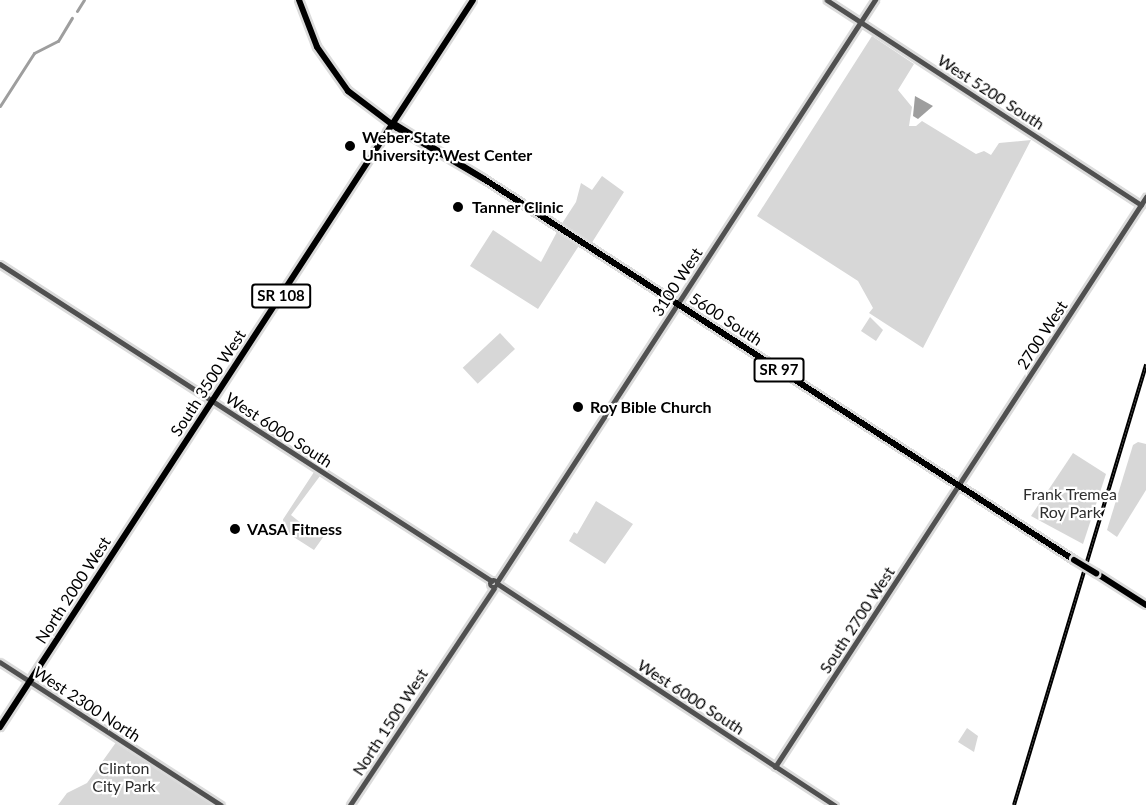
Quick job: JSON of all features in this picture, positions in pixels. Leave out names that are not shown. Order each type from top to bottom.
[{"type":"main road","name":"SR 97","points":[[299,0],[317,47],[337,78],[355,96],[393,123]]},
{"type":"main road","name":"South 3500 West","points":[[169,466],[473,0]]},
{"type":"main road","name":"5600 South","points":[[393,123],[484,179],[1146,605]]},
{"type":"main road","name":"North 2000 West","points":[[0,727],[169,466]]},
{"type":"street","name":"West 5200 South","points":[[827,0],[1141,205]]},
{"type":"street","name":"3100 West","points":[[450,652],[875,0]]},
{"type":"street","name":"2700 West","points":[[959,486],[1146,197]]},
{"type":"street","name":"West 6000 South","points":[[0,264],[835,805]]},
{"type":"street","name":"South 2700 West","points":[[775,767],[959,486]]},
{"type":"street","name":"North 1500 West","points":[[350,805],[450,652]]},
{"type":"street","name":"West 2300 North","points":[[0,662],[221,805]]},
{"type":"green space","points":[[872,36],[914,64],[898,90],[912,107],[909,126],[916,126],[922,121],[976,154],[984,151],[991,155],[999,143],[1031,140],[923,348],[869,313],[873,308],[858,281],[757,216]]},
{"type":"green space","points":[[602,176],[624,192],[591,244],[561,225],[576,202],[581,183],[592,190]]},
{"type":"green space","points":[[493,230],[541,262],[558,230],[580,244],[538,309],[470,266]]},
{"type":"green space","points":[[870,317],[883,330],[876,341],[861,331]]},
{"type":"green space","points":[[500,333],[515,349],[478,384],[463,368]]},
{"type":"green space","points":[[1138,442],[1146,444],[1146,490],[1117,537],[1107,530],[1133,445]]},
{"type":"green space","name":"Frank Tremea Roy Park","points":[[1073,453],[1106,474],[1083,544],[1031,516]]},
{"type":"green space","points":[[314,472],[320,476],[291,515],[318,537],[324,536],[314,550],[278,527]]},
{"type":"green space","points":[[596,501],[633,524],[605,564],[569,541],[574,532],[577,534]]},
{"type":"green space","points":[[967,728],[978,736],[974,752],[958,742]]},
{"type":"green space","name":"Clinton City Park","points":[[117,741],[216,805],[58,805],[67,793],[87,783]]},
{"type":"shaded area","points":[[915,96],[933,106],[918,119],[913,116]]},
{"type":"waterway","points":[[77,11],[84,0]]},
{"type":"waterway","points":[[0,106],[34,53],[58,41],[72,18]]},
{"type":"railway","points":[[1014,805],[1146,364]]},
{"type":"place","name":"Weber State University: West Center","points":[[350,146]]},
{"type":"place","name":"Tanner Clinic","points":[[458,207]]},
{"type":"place","name":"Roy Bible Church","points":[[578,407]]},
{"type":"place","name":"VASA Fitness","points":[[235,529]]}]
